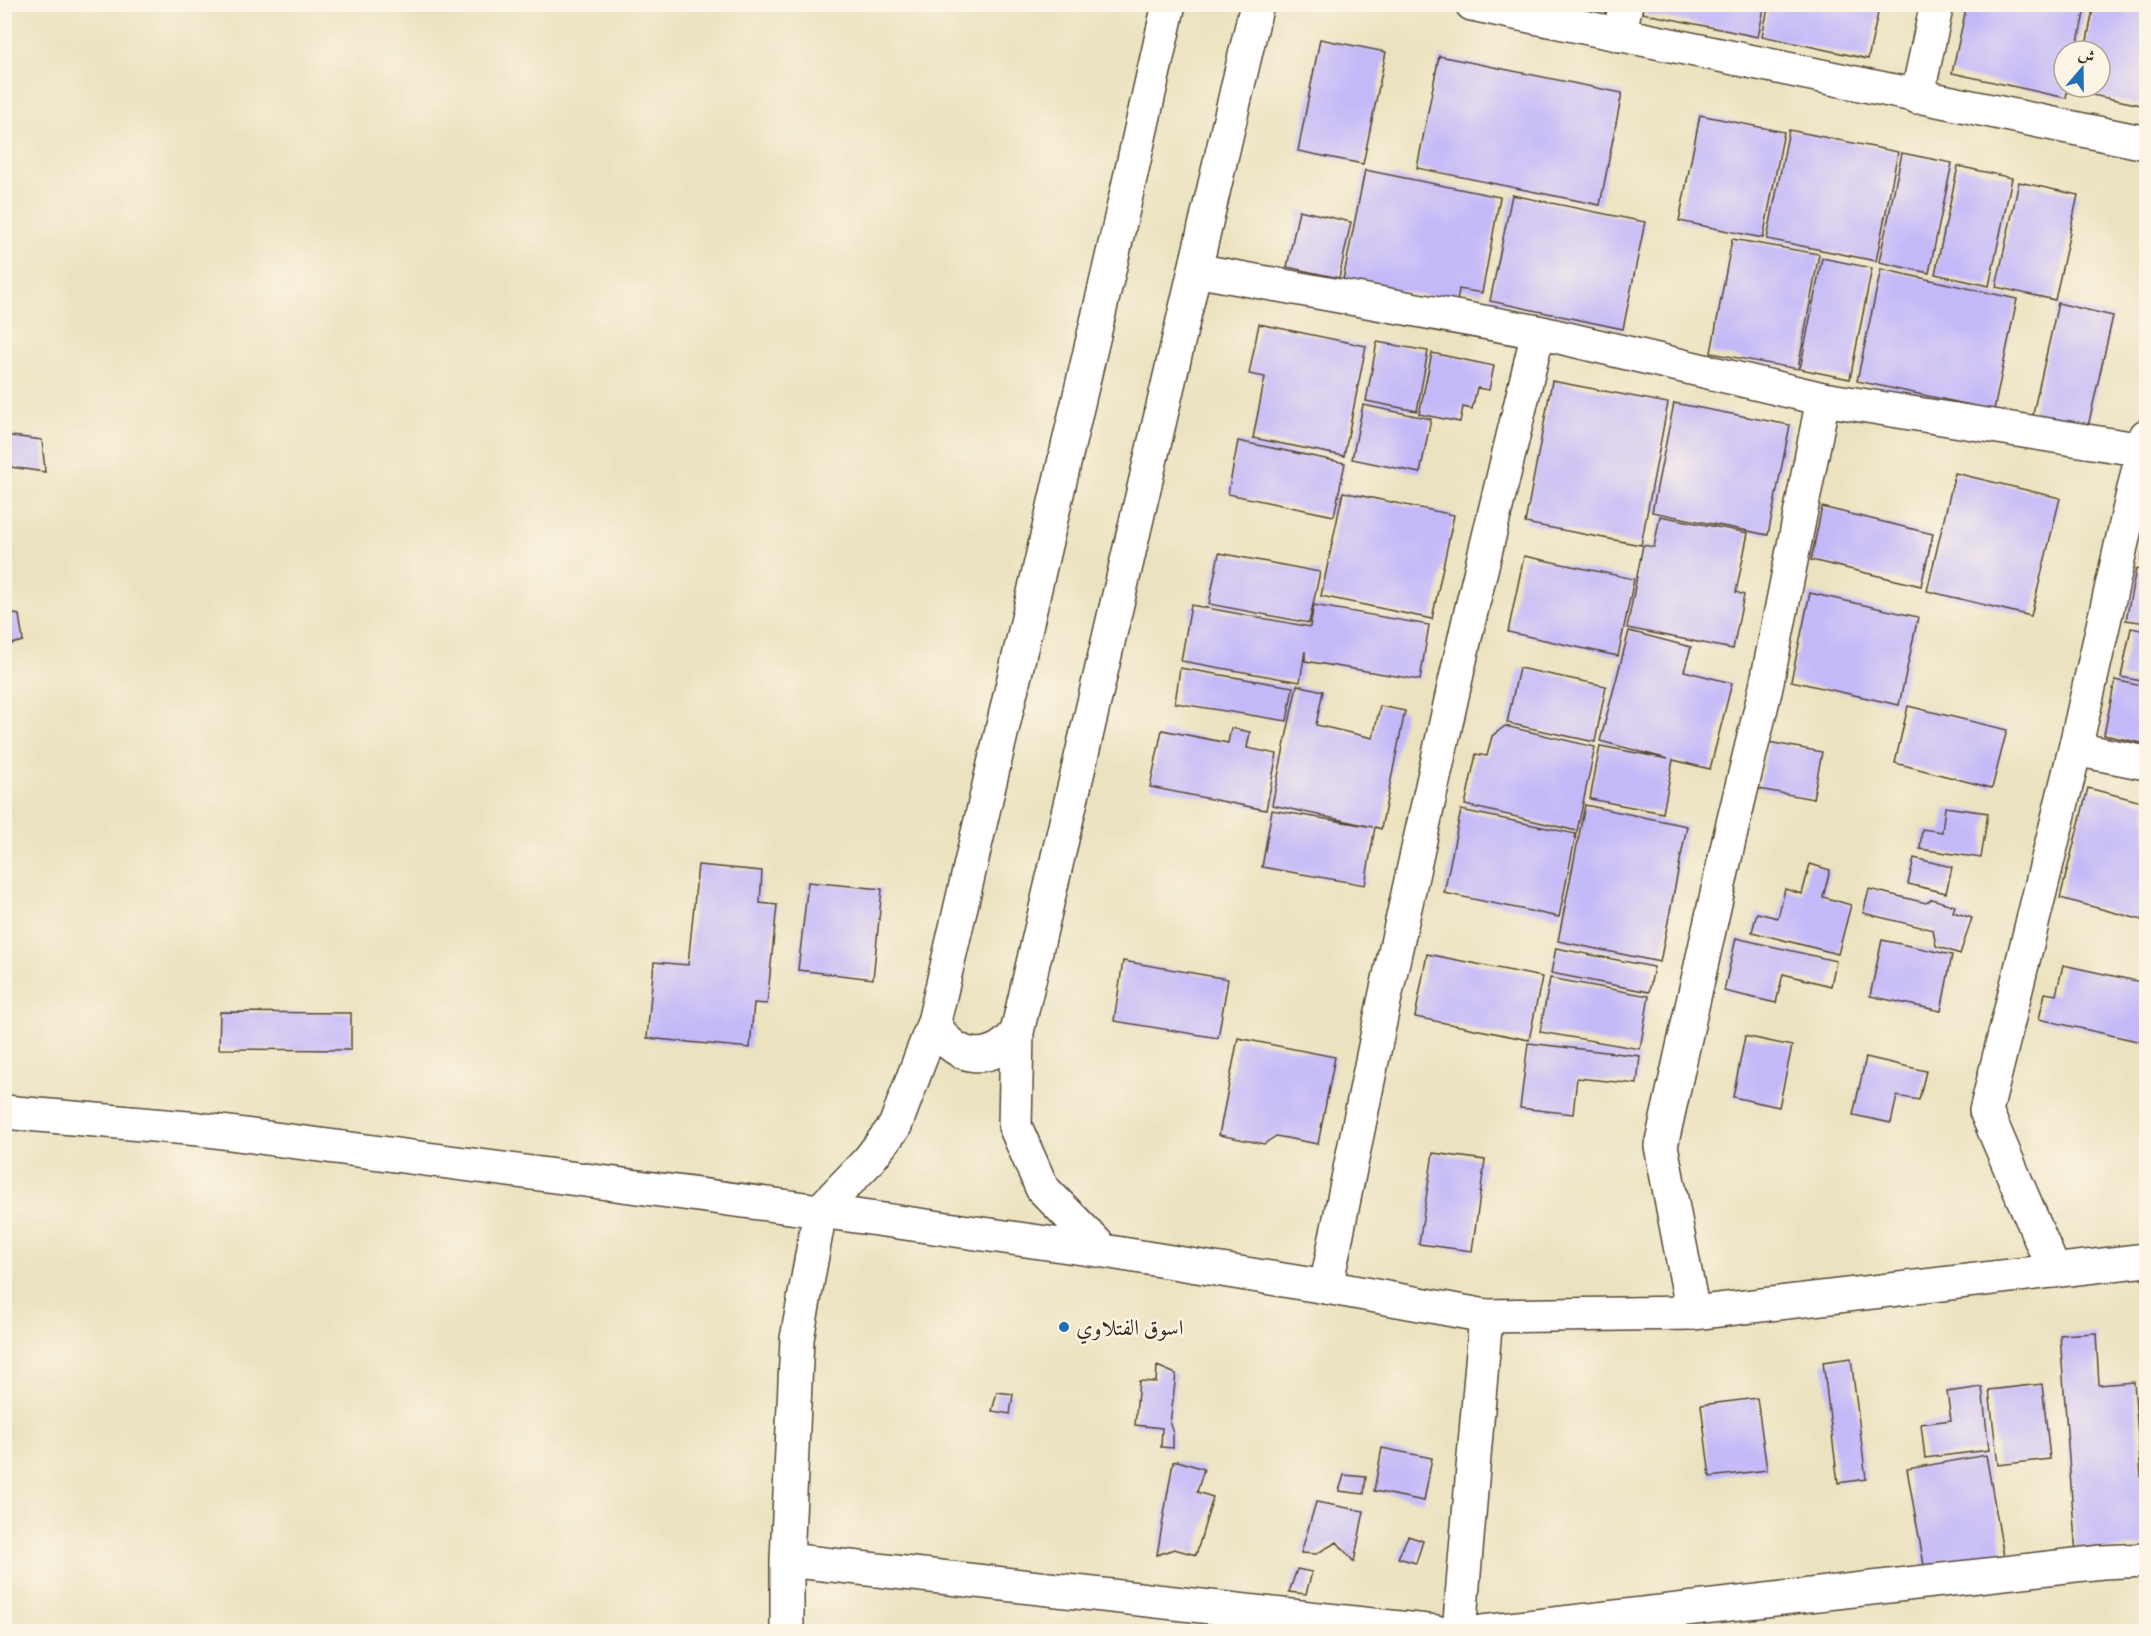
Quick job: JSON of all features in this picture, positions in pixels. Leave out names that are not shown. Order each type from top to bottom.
[{"type":"street","points":[[787,1632],[787,1560],[797,1339],[820,1211],[868,1161],[895,1126],[934,1022],[1169,4]]},
{"type":"street","points":[[1104,1251],[1042,1188],[1015,1126],[1017,1032],[1257,4]]},
{"type":"street","points":[[1472,4],[1622,20],[1917,97],[2146,143]]},
{"type":"street","points":[[1917,97],[1937,4]]},
{"type":"street","points":[[1195,270],[1538,332],[1823,399],[2145,443],[2075,749],[1986,1111],[2054,1271]]},
{"type":"street","points":[[1326,1287],[1389,979],[1468,624],[1538,332]]},
{"type":"street","points":[[1693,1313],[1661,1146],[1729,840],[1766,687],[1823,399]]},
{"type":"street","points":[[2075,749],[2146,763]]},
{"type":"street","points":[[934,1022],[940,1034],[949,1044],[961,1052],[974,1055],[999,1050],[1010,1042],[1017,1032]]},
{"type":"street","points":[[4,1112],[199,1130],[820,1211],[1104,1251],[1486,1316],[1693,1313],[2146,1260]]},
{"type":"street","points":[[1459,1632],[1486,1316]]},
{"type":"street","points":[[787,1560],[1436,1632]]},
{"type":"street","points":[[1482,1632],[2102,1562],[2146,1560]]},
{"type":"building","points":[[1643,4],[1765,4],[1758,37],[1642,13]]},
{"type":"building","points":[[1769,4],[1880,4],[1868,59],[1762,36]]},
{"type":"building","points":[[1967,4],[2086,4],[2079,39],[2052,39],[2052,95],[1952,73]]},
{"type":"building","points":[[2094,4],[2146,4],[2146,106],[2112,99],[2112,39],[2087,39]]},
{"type":"building","points":[[1320,39],[1386,52],[1363,164],[1298,151]]},
{"type":"building","points":[[1439,56],[1622,93],[1600,205],[1417,168]]},
{"type":"building","points":[[1700,115],[1784,132],[1763,238],[1679,221]]},
{"type":"building","points":[[1789,130],[1898,152],[1876,261],[1767,239]]},
{"type":"building","points":[[1902,153],[1952,163],[1929,273],[1879,262]]},
{"type":"building","points":[[1958,166],[2012,178],[1989,286],[1935,274]]},
{"type":"building","points":[[1365,170],[1500,197],[1482,293],[1459,289],[1457,302],[1343,280]]},
{"type":"building","points":[[2019,182],[2078,195],[2055,300],[1996,287]]},
{"type":"building","points":[[1512,195],[1645,222],[1623,329],[1490,301]]},
{"type":"building","points":[[1299,210],[1351,222],[1339,278],[1287,267]]},
{"type":"building","points":[[1732,239],[1819,254],[1798,369],[1711,353]]},
{"type":"building","points":[[1822,258],[1872,268],[1850,379],[1800,369]]},
{"type":"building","points":[[1881,269],[2017,299],[1994,410],[1857,381]]},
{"type":"building","points":[[2058,303],[2113,316],[2087,431],[2032,418]]},
{"type":"building","points":[[1259,324],[1366,346],[1344,456],[1253,438],[1265,377],[1249,374]]},
{"type":"building","points":[[1377,342],[1428,351],[1417,411],[1366,401]]},
{"type":"building","points":[[1432,353],[1494,366],[1489,390],[1477,388],[1472,409],[1463,407],[1460,422],[1419,414]]},
{"type":"building","points":[[1552,381],[1668,403],[1641,545],[1525,523]]},
{"type":"building","points":[[1674,403],[1790,425],[1768,535],[1652,512]]},
{"type":"building","points":[[1363,405],[1431,419],[1420,473],[1352,459]]},
{"type":"building","points":[[4,435],[42,440],[45,472],[4,466]]},
{"type":"building","points":[[1238,441],[1345,463],[1334,516],[1228,494]]},
{"type":"building","points":[[1955,473],[2060,498],[2031,616],[1927,591]]},
{"type":"building","points":[[1343,492],[1454,515],[1432,619],[1321,596]]},
{"type":"building","points":[[1822,507],[1933,534],[1921,586],[1811,560]]},
{"type":"building","points":[[1660,516],[1748,533],[1736,592],[1744,595],[1733,649],[1627,628],[1643,545],[1654,547]]},
{"type":"building","points":[[2146,538],[2146,563],[2141,562]]},
{"type":"building","points":[[1219,553],[1320,572],[1309,623],[1209,604]]},
{"type":"building","points":[[1524,556],[1634,579],[1618,656],[1508,632]]},
{"type":"building","points":[[2136,569],[2146,571],[2146,623],[2126,620]]},
{"type":"building","points":[[1810,593],[1918,617],[1899,705],[1791,681]]},
{"type":"building","points":[[1191,605],[1310,627],[1314,605],[1429,625],[1420,680],[1305,661],[1305,651],[1300,682],[1181,661]]},
{"type":"building","points":[[4,612],[19,615],[23,641],[4,646]]},
{"type":"building","points":[[2131,628],[2146,631],[2146,682],[2121,677]]},
{"type":"building","points":[[1629,631],[1691,647],[1684,671],[1732,683],[1710,769],[1673,760],[1663,813],[1590,799],[1600,746],[1668,759],[1600,741]]},
{"type":"building","points":[[1180,668],[1293,687],[1287,721],[1175,703]]},
{"type":"building","points":[[1519,668],[1606,686],[1595,742],[1507,723]]},
{"type":"building","points":[[2115,680],[2146,687],[2146,744],[2104,735]]},
{"type":"building","points":[[1297,685],[1323,691],[1316,725],[1373,738],[1380,706],[1405,711],[1381,829],[1375,827],[1365,885],[1262,867],[1272,810],[1373,827],[1272,805]]},
{"type":"building","points":[[1908,706],[2007,730],[1992,788],[1895,763]]},
{"type":"building","points":[[1505,726],[1595,747],[1577,831],[1465,805],[1476,754],[1487,756],[1492,736]]},
{"type":"building","points":[[1231,728],[1250,732],[1247,748],[1277,754],[1266,810],[1150,787],[1162,730],[1228,743]]},
{"type":"building","points":[[1768,742],[1822,752],[1813,799],[1759,789]]},
{"type":"building","points":[[2088,788],[2146,803],[2146,921],[2060,898]]},
{"type":"building","points":[[1585,805],[1687,826],[1660,962],[1558,941]]},
{"type":"building","points":[[1945,807],[1988,813],[1981,858],[1920,849],[1922,829],[1942,832]]},
{"type":"building","points":[[1461,810],[1576,834],[1559,917],[1444,893]]},
{"type":"building","points":[[1914,858],[1952,867],[1946,893],[1908,884]]},
{"type":"building","points":[[1810,864],[1830,870],[1823,897],[1851,905],[1838,954],[1752,932],[1757,913],[1778,918],[1785,889],[1802,894]]},
{"type":"building","points":[[698,865],[762,871],[760,903],[777,905],[767,1004],[754,1003],[750,1048],[647,1038],[654,962],[688,965]]},
{"type":"building","points":[[808,882],[882,889],[873,979],[798,970]]},
{"type":"building","points":[[1869,889],[1926,903],[1932,899],[1955,906],[1953,912],[1972,918],[1960,954],[1936,946],[1933,930],[1863,913]]},
{"type":"building","points":[[1736,938],[1836,961],[1831,986],[1783,974],[1776,1003],[1724,991]]},
{"type":"building","points":[[1882,940],[1952,955],[1941,1011],[1870,996]]},
{"type":"building","points":[[1556,948],[1654,967],[1649,992],[1551,973]]},
{"type":"building","points":[[1427,954],[1542,977],[1529,1040],[1415,1017]]},
{"type":"building","points":[[1123,961],[1228,979],[1218,1038],[1114,1021]]},
{"type":"building","points":[[2063,965],[2146,983],[2146,1043],[2039,1019],[2045,993],[2056,995]]},
{"type":"building","points":[[1550,978],[1649,996],[1640,1049],[1540,1032]]},
{"type":"building","points":[[220,1012],[351,1013],[351,1050],[219,1049]]},
{"type":"building","points":[[1745,1036],[1792,1046],[1779,1107],[1733,1097]]},
{"type":"building","points":[[1238,1038],[1335,1057],[1318,1144],[1276,1136],[1264,1144],[1219,1135]]},
{"type":"building","points":[[1528,1043],[1640,1056],[1637,1084],[1577,1078],[1573,1114],[1520,1108]]},
{"type":"building","points":[[1866,1057],[1926,1071],[1919,1100],[1897,1096],[1891,1123],[1853,1115]]},
{"type":"building","points":[[1433,1153],[1485,1160],[1472,1251],[1419,1244]]},
{"type":"building","points":[[2096,1333],[2099,1385],[2134,1382],[2146,1545],[2076,1555],[2060,1335]]},
{"type":"building","points":[[1851,1358],[1866,1479],[1838,1483],[1823,1362]]},
{"type":"building","points":[[1157,1366],[1176,1374],[1170,1424],[1173,1433],[1173,1448],[1161,1447],[1162,1428],[1135,1425],[1139,1381],[1156,1382]]},
{"type":"building","points":[[2141,1380],[2146,1380],[2146,1430],[2145,1430]]},
{"type":"building","points":[[2042,1384],[2050,1459],[1998,1465],[1989,1390]]},
{"type":"building","points":[[1982,1387],[1989,1450],[1925,1458],[1921,1424],[1951,1420],[1947,1392]]},
{"type":"building","points":[[997,1392],[1013,1394],[1010,1414],[992,1411]]},
{"type":"building","points":[[1757,1398],[1767,1470],[1710,1477],[1701,1405]]},
{"type":"building","points":[[1382,1448],[1432,1458],[1424,1501],[1374,1491]]},
{"type":"building","points":[[1986,1455],[2004,1557],[1925,1571],[1907,1469]]},
{"type":"building","points":[[1178,1461],[1204,1469],[1197,1492],[1213,1497],[1196,1555],[1174,1549],[1157,1555],[1173,1462]]},
{"type":"building","points":[[1344,1475],[1366,1477],[1364,1494],[1339,1491]]},
{"type":"building","points":[[1316,1502],[1364,1511],[1354,1562],[1337,1542],[1316,1554],[1301,1553]]},
{"type":"building","points":[[1408,1536],[1423,1541],[1416,1563],[1398,1558]]},
{"type":"building","points":[[1297,1569],[1312,1572],[1306,1594],[1289,1592]]},
{"type":"place","name":"اسوق الفتلاوي","points":[[1064,1327]]}]
